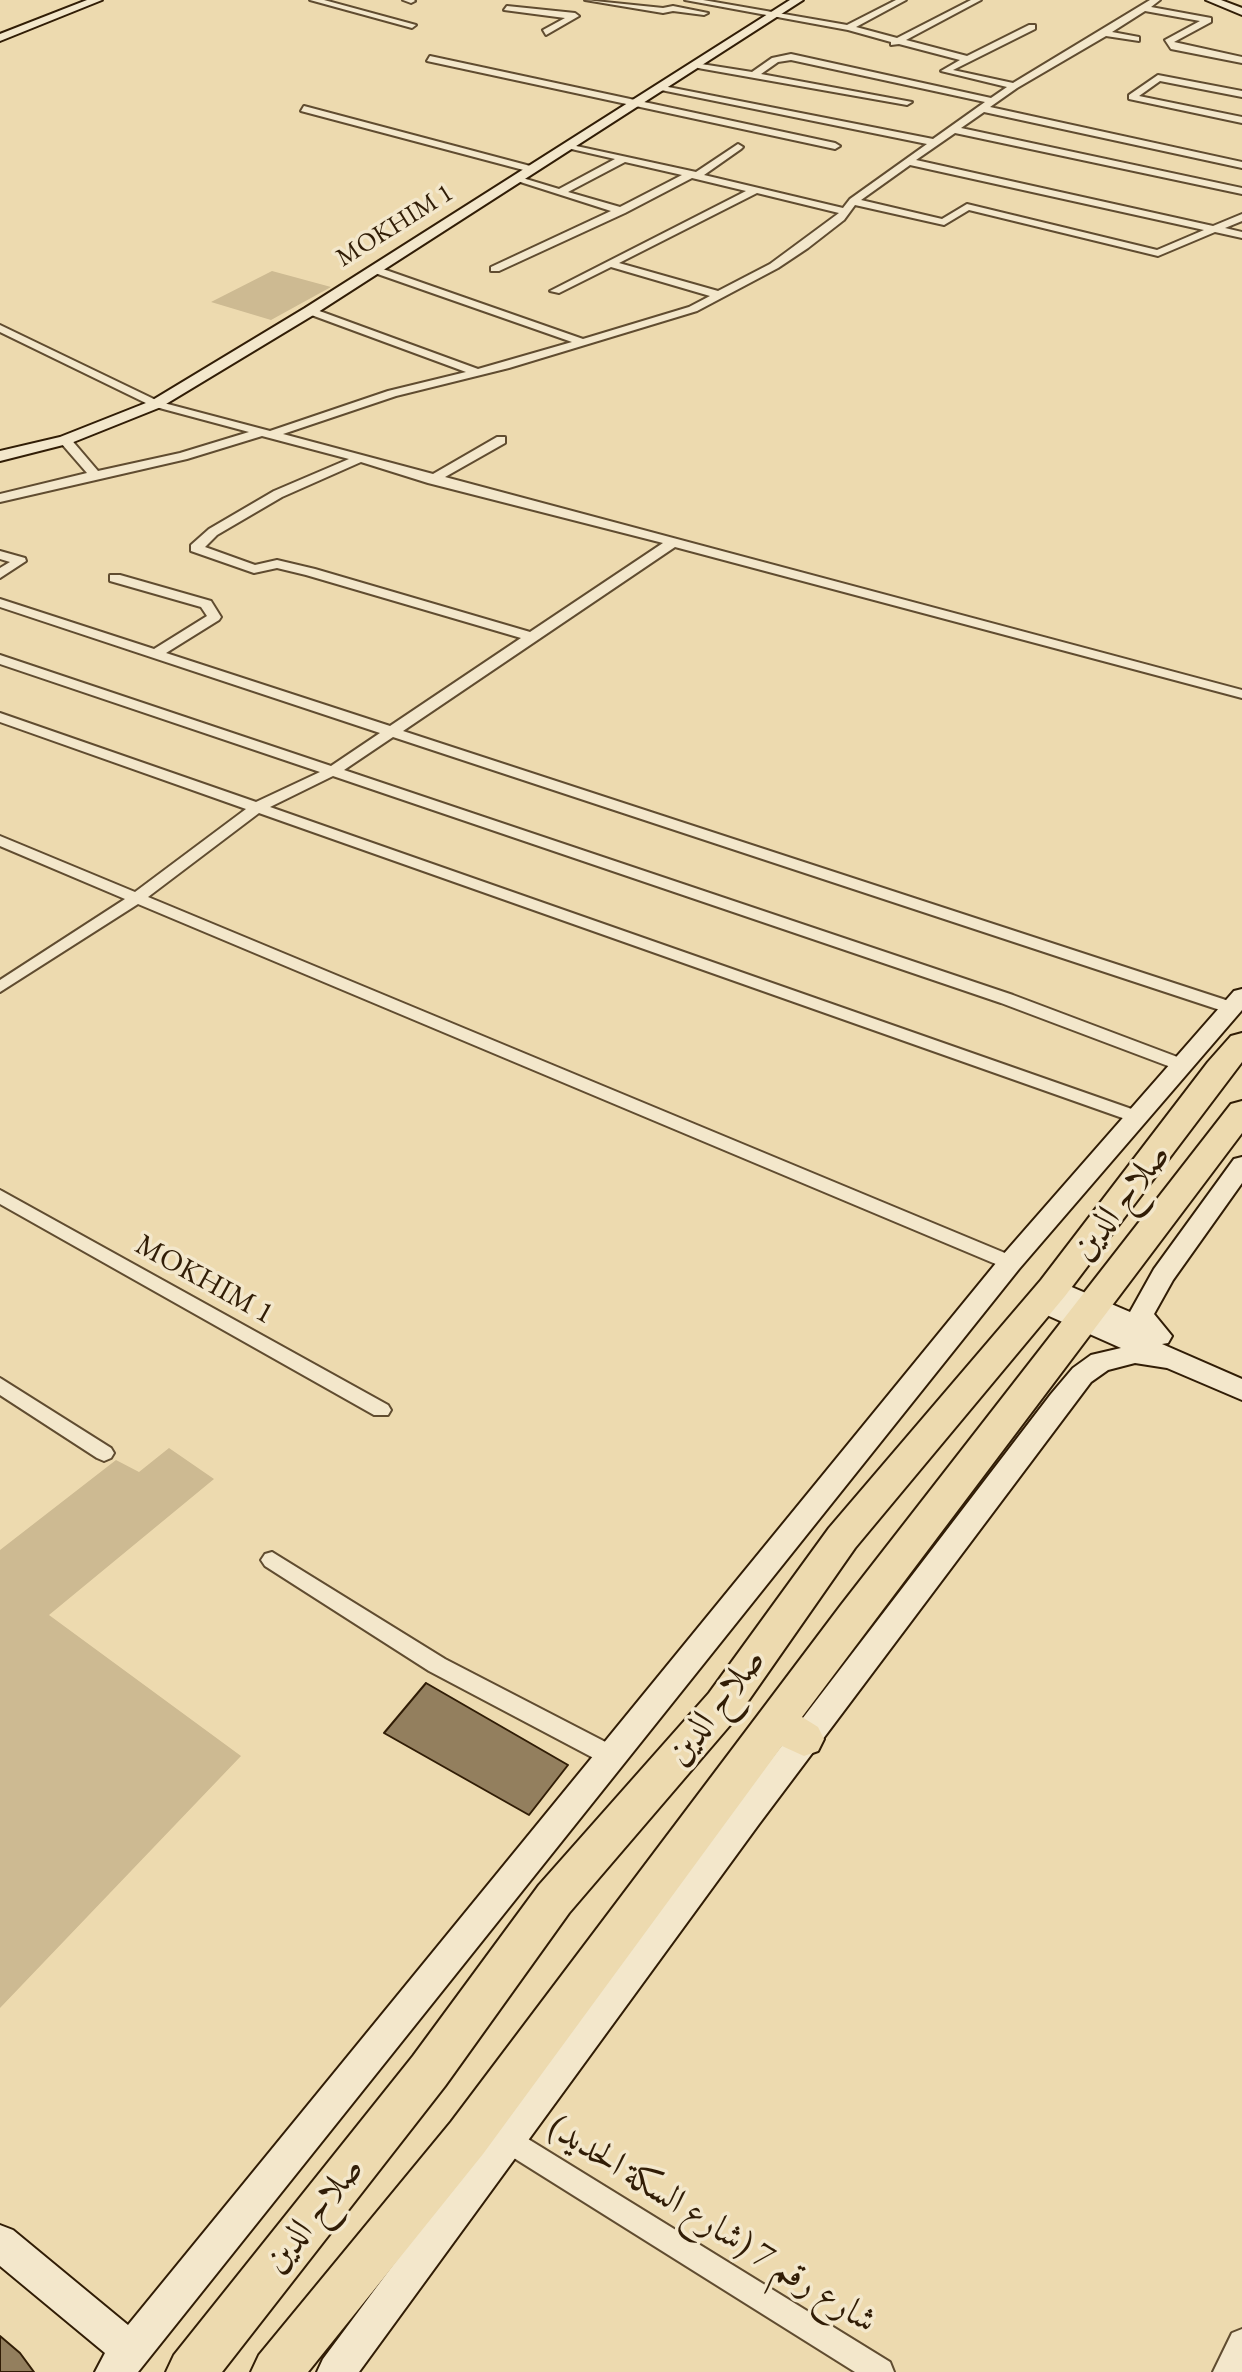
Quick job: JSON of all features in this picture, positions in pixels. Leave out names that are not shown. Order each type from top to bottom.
[{"type":"highway","name":"صلاح الدين","points":[[191,2372],[429,2071],[554,1899],[723,1705],[842,1538],[1047,1295],[1242,1043]]},
{"type":"highway","name":"صلاح الدين","points":[[276,2372],[467,2138],[790,1730],[1089,1314],[1242,1111]]},
{"type":"street","points":[[0,38],[97,0]]},
{"type":"street","points":[[314,0],[412,25]]},
{"type":"street","points":[[589,0],[663,11],[673,8],[848,28],[968,59]]},
{"type":"street","points":[[689,0],[768,19]]},
{"type":"street","name":"MOKHIM 1","points":[[0,456],[65,440],[156,404],[376,270],[798,0]]},
{"type":"street","points":[[848,28],[902,0]]},
{"type":"street","points":[[886,47],[977,0]]},
{"type":"street","points":[[0,498],[264,434],[392,393],[585,343],[693,309],[774,266],[804,246],[840,218],[853,201],[980,108],[1156,0]]},
{"type":"street","points":[[1211,0],[1242,12]]},
{"type":"street","points":[[546,32],[599,2]]},
{"type":"street","points":[[507,8],[573,17]]},
{"type":"street","points":[[1144,8],[1208,20],[1168,42],[1174,47],[1242,60]]},
{"type":"street","points":[[1014,86],[945,71],[1032,27]]},
{"type":"street","points":[[1105,33],[1136,39]]},
{"type":"street","points":[[755,74],[775,60],[791,57],[991,101]]},
{"type":"street","points":[[430,59],[835,146]]},
{"type":"street","points":[[698,65],[907,102]]},
{"type":"street","points":[[1242,94],[1158,78],[1132,97],[1242,120]]},
{"type":"street","points":[[661,87],[933,142]]},
{"type":"street","points":[[980,108],[1242,165]]},
{"type":"street","points":[[304,109],[531,169]]},
{"type":"street","points":[[951,129],[1242,191]]},
{"type":"street","points":[[570,146],[845,211]]},
{"type":"street","points":[[495,269],[695,175],[738,147]]},
{"type":"street","points":[[560,192],[623,159]]},
{"type":"street","points":[[907,161],[1242,235]]},
{"type":"street","points":[[516,179],[621,211]]},
{"type":"street","points":[[555,291],[755,190]]},
{"type":"street","points":[[853,201],[944,222],[967,207],[1158,253],[1242,217]]},
{"type":"street","points":[[609,263],[719,295]]},
{"type":"street","points":[[376,270],[585,343]]},
{"type":"street","points":[[310,311],[476,372]]},
{"type":"street","points":[[0,328],[156,404],[1242,694]]},
{"type":"street","points":[[65,440],[95,475]]},
{"type":"street","points":[[432,480],[501,440]]},
{"type":"street","points":[[357,460],[278,494],[213,532],[196,548],[254,569],[277,564],[310,572],[531,637]]},
{"type":"street","points":[[0,987],[138,897],[258,807],[333,771],[672,543]]},
{"type":"street","points":[[0,555],[20,561],[0,574]]},
{"type":"street","points":[[115,578],[206,604],[214,617],[157,653]]},
{"type":"street","points":[[0,603],[1237,1002],[1010,1263],[123,2361],[0,2243]]},
{"type":"street","points":[[0,659],[1007,999],[1182,1065]]},
{"type":"street","points":[[0,717],[1137,1117]]},
{"type":"street","points":[[0,841],[1010,1263]]},
{"type":"street","points":[[1164,1347],[1141,1315],[1163,1275],[1242,1165]]},
{"type":"street","name":"MOKHIM 1","points":[[0,1196],[381,1410]]},
{"type":"street","points":[[1047,1295],[1164,1347],[1242,1390]]},
{"type":"street","points":[[336,2372],[507,2139],[790,1730],[1082,1375],[1100,1362],[1120,1355],[1164,1347],[1242,1373]]},
{"type":"street","points":[[0,1385],[104,1453]]},
{"type":"street","points":[[272,1560],[437,1665],[611,1756]]},
{"type":"street","name":"شارع رقم 7 (شارع السكة الحديد)","points":[[507,2139],[880,2372]]},
{"type":"street","points":[[1227,2372],[1242,2343]]},
{"type":"shaded area","points":[[272,271],[331,287],[271,320],[211,302]]},
{"type":"shaded area","points":[[169,1448],[214,1479],[49,1615],[241,1756],[0,2008],[0,1550],[116,1460],[139,1472]]},
{"type":"building","points":[[426,1683],[568,1765],[529,1815],[384,1733]]},
{"type":"building","points":[[0,2336],[20,2353],[34,2372],[0,2372]]}]
